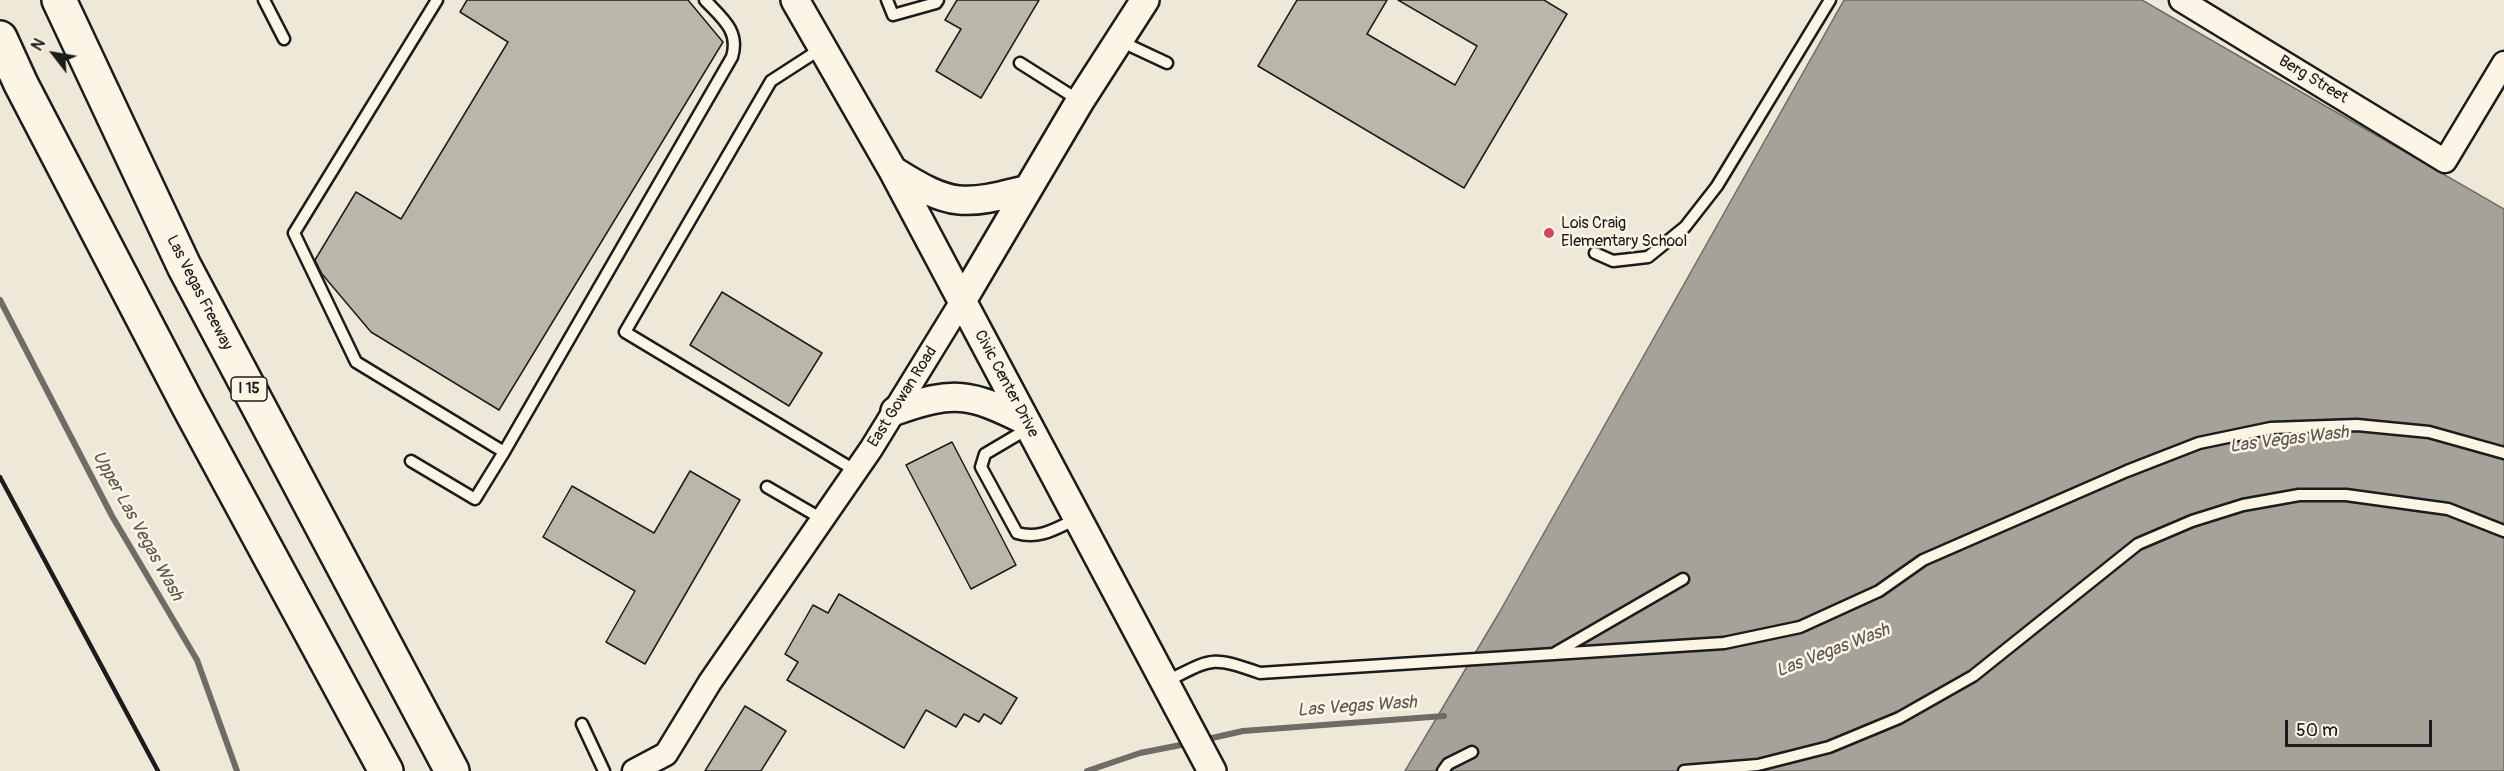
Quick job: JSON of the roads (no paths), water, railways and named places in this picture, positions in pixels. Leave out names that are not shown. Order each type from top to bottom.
[{"type":"highway","name":"Las Vegas Freeway","points":[[59,0],[183,266],[452,771]]},
{"type":"highway","points":[[0,38],[21,84],[188,405],[386,771]]},
{"type":"street","name":"Civic Center Drive","points":[[795,0],[892,170],[1212,771]]},
{"type":"street","name":"East Gowan Road","points":[[634,771],[666,754],[710,682],[856,471],[962,301],[1080,101],[1145,0]]},
{"type":"street","name":"Berg Street","points":[[2181,0],[2445,161],[2504,63]]},
{"type":"street","points":[[892,170],[942,198],[964,201],[1028,189]]},
{"type":"street","points":[[895,411],[928,399],[955,396],[982,401],[1027,424]]},
{"type":"lane","points":[[264,0],[284,39]]},
{"type":"lane","points":[[437,0],[294,233],[356,362],[504,452]]},
{"type":"lane","points":[[411,461],[475,499],[732,57],[735,46],[734,31],[705,0]]},
{"type":"lane","points":[[888,0],[893,15],[936,3],[938,0]]},
{"type":"lane","points":[[1594,253],[1613,261],[1648,257],[1685,227],[1717,186],[1830,0]]},
{"type":"lane","points":[[1120,41],[1167,63]]},
{"type":"lane","points":[[823,47],[771,81],[625,332],[856,471]]},
{"type":"lane","points":[[1020,63],[1080,101]]},
{"type":"lane","points":[[1027,424],[985,454],[981,467],[986,477],[1017,533],[1029,537],[1077,518]]},
{"type":"lane","points":[[1165,685],[1212,660],[1227,661],[1260,673],[1724,643],[1800,627],[1879,591],[1923,560],[2127,471],[2199,443],[2261,430],[2357,425],[2429,432],[2504,453]]},
{"type":"lane","points":[[767,487],[822,519]]},
{"type":"lane","points":[[1684,771],[1758,765],[1829,747],[1899,718],[1973,676],[2138,544],[2192,521],[2243,505],[2300,495],[2346,495],[2448,509],[2504,531]]},
{"type":"lane","points":[[1552,655],[1683,579]]},
{"type":"lane","points":[[582,724],[604,771]]},
{"type":"lane","points":[[1443,771],[1448,764],[1472,752]]},
{"type":"water","points":[[1844,0],[2142,0],[2504,209],[2504,771],[1405,771],[1499,613]]},
{"type":"waterway","name":"Upper Las Vegas Wash","points":[[0,300],[112,516],[197,660],[237,771]]},
{"type":"waterway","name":"Las Vegas Wash","points":[[1203,740],[1243,731],[1444,716]]},
{"type":"waterway","name":"Las Vegas Wash","points":[[1087,771],[1140,753],[1191,743]]},
{"type":"railway","points":[[0,477],[158,771]]},
{"type":"place","name":"Lois Craig Elementary School","points":[[1549,233]]}]
